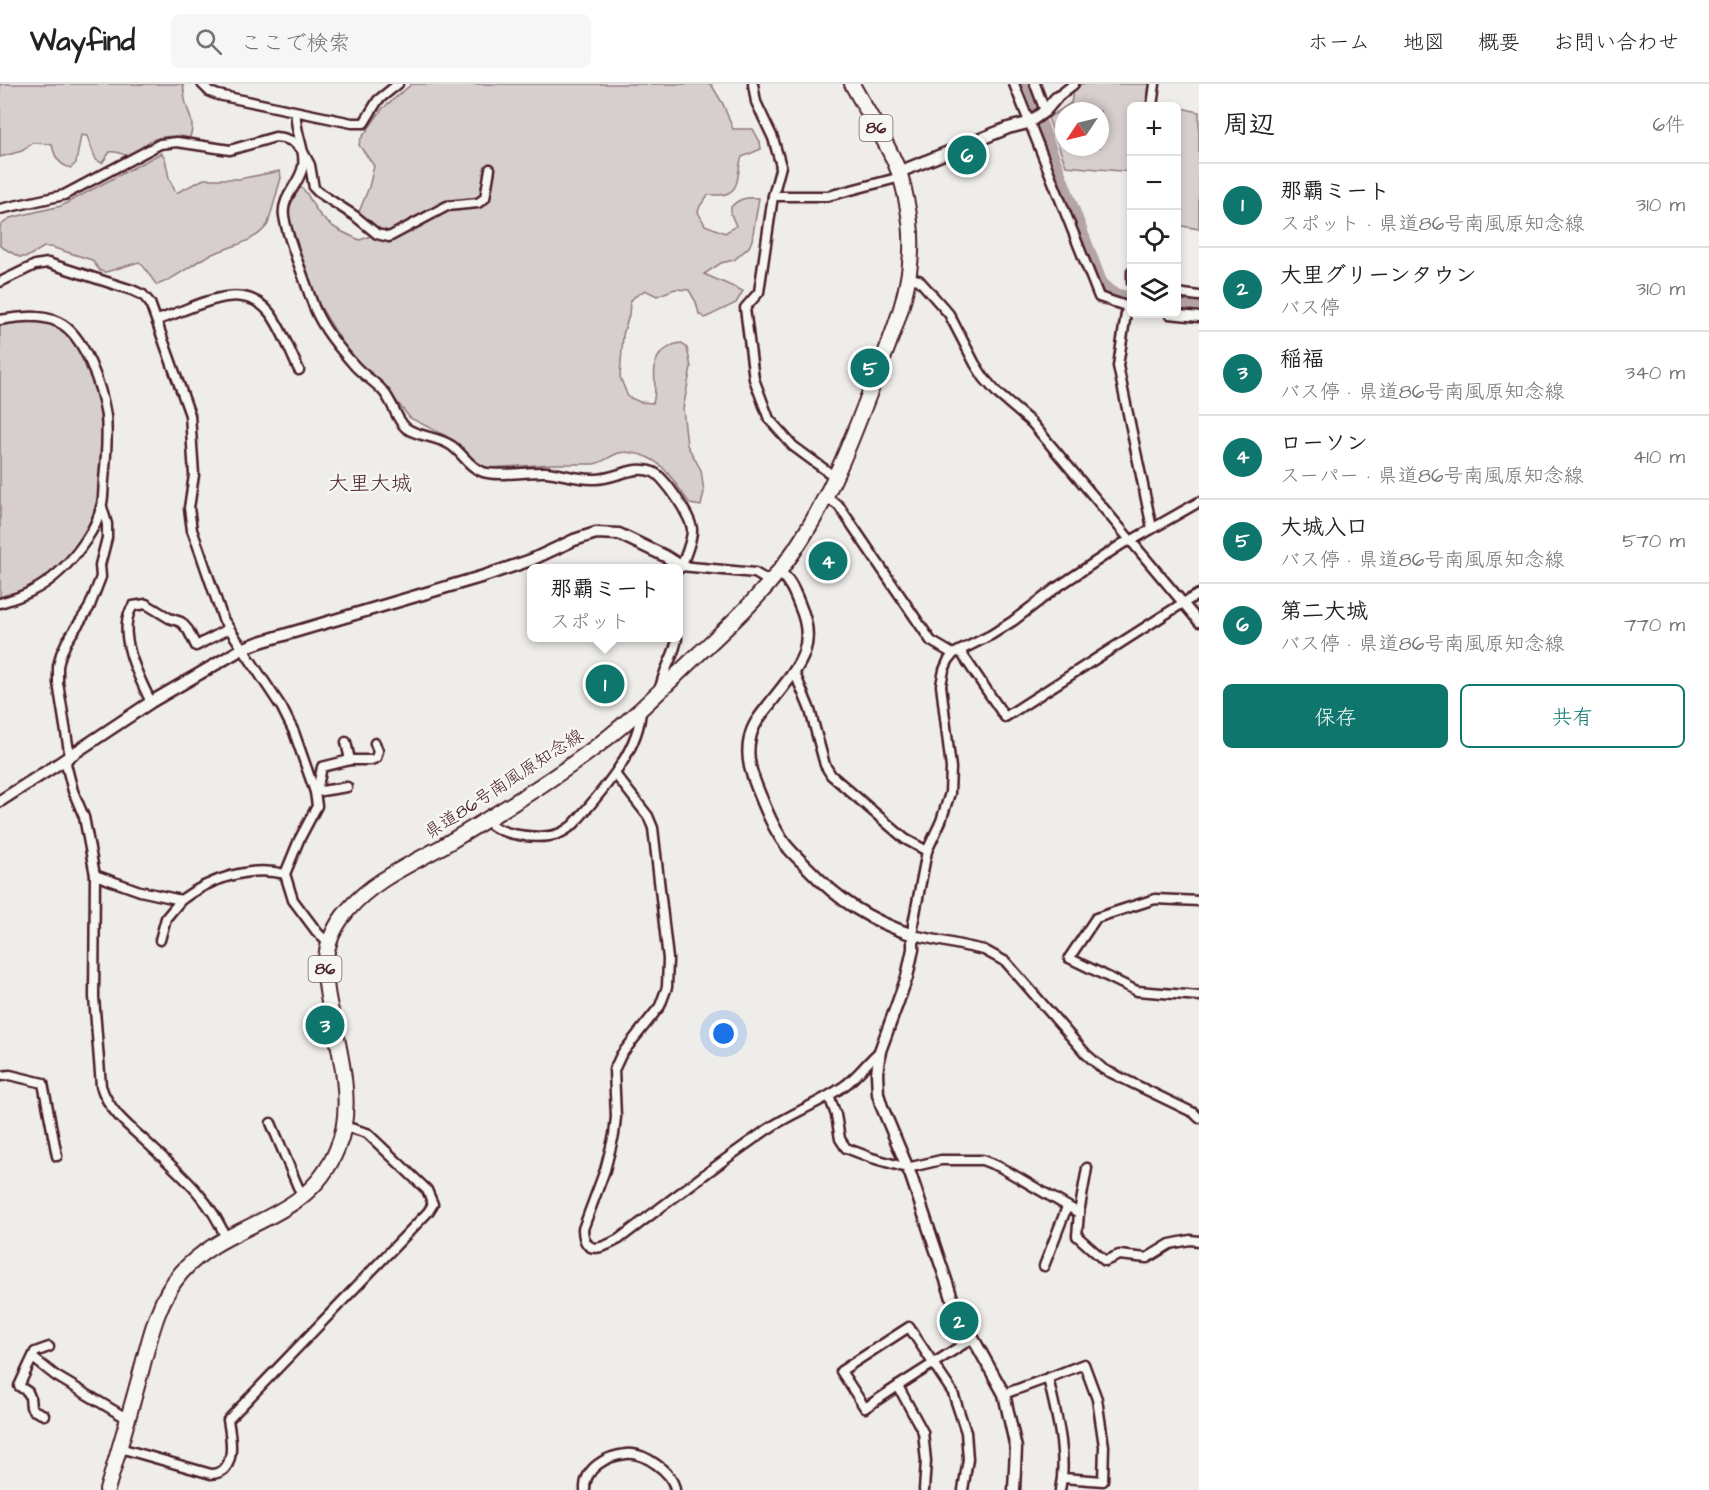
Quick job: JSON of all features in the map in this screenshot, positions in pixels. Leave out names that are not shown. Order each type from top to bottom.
[{"type":"main road","name":"県道86号南風原知念線","points":[[107,1490],[154,1328],[166,1295],[178,1277],[193,1261],[226,1239],[289,1207],[304,1196],[318,1182],[333,1160],[344,1126],[345,1102],[340,1052],[328,1001],[325,974],[328,943],[340,920],[349,908],[368,891],[547,782],[589,752],[641,708],[738,616],[775,577],[802,539],[826,497],[889,345],[900,315],[909,278],[910,227],[900,174],[852,84]]},
{"type":"street","points":[[202,84],[210,92],[218,95],[352,123],[364,123],[378,100],[398,84]]},
{"type":"street","points":[[753,84],[756,102],[773,138],[781,166],[773,196],[759,292],[745,308],[754,379],[769,419],[793,446],[835,477]]},
{"type":"street","points":[[1014,84],[1099,297],[1127,307]]},
{"type":"street","points":[[1035,84],[1044,112]]},
{"type":"street","points":[[773,196],[828,196],[900,174],[1008,128],[1030,122],[1074,84]]},
{"type":"street","points":[[1153,102],[1155,84]]},
{"type":"street","points":[[296,113],[303,167],[288,196],[284,213],[286,227],[314,307],[330,335],[357,367],[383,390],[399,420],[413,432],[434,437],[452,446],[473,466],[483,472],[547,472],[597,480],[637,469],[656,473],[674,494],[690,520],[693,530],[681,564]]},
{"type":"street","points":[[0,209],[64,195],[160,144],[177,142],[230,150],[275,137],[292,141],[302,150],[310,165],[314,188],[377,234],[388,237],[447,206],[478,203],[485,198],[490,169]]},
{"type":"street","points":[[0,282],[35,265],[48,263],[96,277],[143,295],[150,303],[190,415],[194,475],[189,508],[192,530],[228,628],[282,708],[294,732],[316,792],[317,806],[299,840],[285,874],[293,900],[328,943]]},
{"type":"street","points":[[909,278],[919,280],[949,314],[984,378],[998,394],[1032,423],[1199,622]]},
{"type":"street","points":[[1181,294],[1199,296]]},
{"type":"street","points":[[157,320],[223,296],[243,297],[254,301],[270,313],[299,370]]},
{"type":"street","points":[[1181,316],[1199,318]]},
{"type":"street","points":[[0,320],[20,317],[44,318],[59,322],[74,333],[85,349],[101,393],[106,417],[107,450],[102,507],[86,540],[56,575],[44,585],[0,603]]},
{"type":"street","points":[[1127,318],[1118,366],[1152,528]]},
{"type":"street","points":[[826,497],[839,506],[931,641],[957,653],[1005,717],[1199,594]]},
{"type":"street","points":[[1014,1490],[1016,1448],[1004,1394],[954,1304],[923,1211],[878,1094],[877,1073],[880,1051],[907,977],[913,949],[913,924],[927,851],[941,821],[950,793],[951,768],[941,685],[944,670],[957,653],[1013,621],[1080,571],[1129,540],[1199,502]]},
{"type":"street","points":[[102,507],[107,524],[107,538],[100,565],[101,577],[89,608],[64,647],[58,666],[58,683],[69,751],[67,770],[84,817],[95,875],[94,997],[99,1071],[104,1097],[119,1117],[197,1191],[223,1230],[226,1239]]},
{"type":"street","points":[[0,801],[151,702],[243,649],[260,642],[484,576],[597,533],[619,534],[665,556],[676,564]]},
{"type":"street","points":[[683,567],[755,573],[775,577],[785,576],[792,586],[808,626],[806,650],[794,671],[760,717],[749,740],[748,762],[767,811],[786,845],[831,891],[879,923],[913,935],[984,950],[1006,962],[1086,1054],[1103,1069],[1194,1113],[1199,1118]]},
{"type":"street","points":[[151,702],[135,668],[130,650],[127,617],[133,606],[146,604],[169,618],[181,622],[196,645],[228,628]]},
{"type":"street","points":[[660,690],[663,675],[676,642]]},
{"type":"street","points":[[794,671],[810,710],[825,765],[831,775],[905,839],[927,851]]},
{"type":"street","points":[[486,820],[493,827],[524,836],[557,835],[566,831],[615,774],[638,729],[641,708]]},
{"type":"street","points":[[346,742],[350,760]]},
{"type":"street","points":[[316,792],[322,767],[350,760],[376,758],[378,751],[375,743]]},
{"type":"street","points":[[615,774],[648,816],[653,828],[668,959],[668,982],[660,1006],[621,1055],[614,1070],[616,1117],[614,1135],[605,1170],[583,1229],[585,1242],[600,1249],[619,1239],[771,1127],[829,1096],[856,1077],[880,1051]]},
{"type":"street","points":[[316,792],[347,787]]},
{"type":"street","points":[[160,940],[166,918],[181,900],[208,884],[264,870],[285,874]]},
{"type":"street","points":[[95,875],[140,891],[181,900]]},
{"type":"street","points":[[1199,901],[1155,899],[1096,918],[1069,958],[1137,991],[1199,996]]},
{"type":"street","points":[[0,1076],[43,1083],[57,1156]]},
{"type":"street","points":[[829,1096],[836,1115],[840,1139],[846,1148],[907,1168],[941,1160],[982,1160],[1000,1167],[1079,1213]]},
{"type":"street","points":[[271,1123],[304,1196]]},
{"type":"street","points":[[120,1448],[211,1474],[218,1474],[224,1470],[231,1455],[232,1443],[228,1420],[428,1212],[433,1204],[427,1190],[367,1133],[344,1126]]},
{"type":"street","points":[[1087,1168],[1077,1236],[1105,1261],[1119,1255],[1147,1258],[1170,1244],[1190,1240],[1199,1241]]},
{"type":"street","points":[[1044,1266],[1067,1207]]},
{"type":"street","points":[[963,1490],[968,1459],[966,1432],[953,1393],[933,1363],[909,1327],[841,1371],[865,1408],[933,1363],[973,1338]]},
{"type":"street","points":[[44,1415],[33,1410],[28,1392],[19,1386],[35,1352],[49,1347]]},
{"type":"street","points":[[33,1358],[56,1376],[128,1419]]},
{"type":"street","points":[[1004,1394],[1084,1364],[1097,1399],[1101,1422],[1104,1446],[1103,1481],[1063,1478]]},
{"type":"street","points":[[1048,1378],[1059,1429],[1063,1478],[1060,1490]]},
{"type":"street","points":[[898,1386],[922,1432],[926,1461],[924,1490]]},
{"type":"street","points":[[585,1490],[587,1475],[594,1467],[604,1460],[628,1453],[663,1469],[675,1484],[675,1490]]},
{"type":"shaded area","points":[[0,84],[183,84],[192,123],[191,133],[189,138],[168,136],[156,138],[145,144],[133,156],[110,152],[102,163],[96,160],[87,136],[81,135],[76,163],[71,168],[63,165],[57,159],[52,144],[33,143],[22,151],[0,157]]},
{"type":"shaded area","points":[[412,84],[711,84],[723,104],[733,129],[753,129],[761,149],[742,157],[737,182],[732,190],[724,195],[708,195],[698,212],[705,225],[725,233],[736,226],[731,207],[744,199],[759,198],[749,247],[734,260],[721,263],[704,274],[743,291],[736,303],[705,318],[699,314],[696,302],[689,290],[675,289],[657,296],[645,290],[630,302],[623,335],[620,377],[628,397],[640,402],[653,403],[655,367],[660,355],[669,347],[677,344],[682,343],[687,348],[691,367],[683,409],[687,445],[701,470],[704,492],[701,506],[690,504],[660,465],[633,453],[619,453],[593,464],[487,468],[476,463],[446,436],[410,418],[385,387],[353,360],[310,290],[286,213],[291,200],[301,187],[320,215],[333,227],[360,240],[373,235],[371,228],[359,212],[374,166],[359,145],[360,140],[383,108]]},
{"type":"shaded area","points":[[1079,84],[1151,84],[1149,102],[1127,102],[1127,172],[1066,166],[1062,156],[1109,156],[1109,102],[1071,102],[1074,88]]},
{"type":"shaded area","points":[[1181,108],[1199,112],[1199,229],[1181,226]]},
{"type":"shaded area","points":[[1055,113],[1055,137],[1048,118]]},
{"type":"shaded area","points":[[161,153],[165,158],[169,178],[176,193],[204,179],[239,179],[280,171],[281,178],[268,224],[255,237],[210,255],[175,277],[157,285],[139,262],[106,272],[100,271],[92,260],[51,247],[44,247],[27,257],[19,257],[0,246],[0,226],[10,218],[61,206]]},
{"type":"shaded area","points":[[37,320],[53,322],[74,340],[83,355],[98,393],[104,447],[97,504],[83,538],[56,569],[33,585],[0,599],[0,324]]},
{"type":"waterway","points":[[1025,84],[1100,282],[1107,290],[1127,298]]},
{"type":"waterway","points":[[1181,304],[1199,306]]},
{"type":"place","name":"第二大城","points":[[967,155]]},
{"type":"place","name":"大城入口","points":[[870,368]]},
{"type":"place","name":"ローソン","points":[[828,561]]},
{"type":"place","name":"那覇ミート","points":[[605,684]]},
{"type":"place","name":"稲福","points":[[325,1025]]},
{"type":"place","name":"大里グリーンタウン","points":[[959,1321]]},
{"type":"district","name":"大里大城","points":[[370,483]]}]
